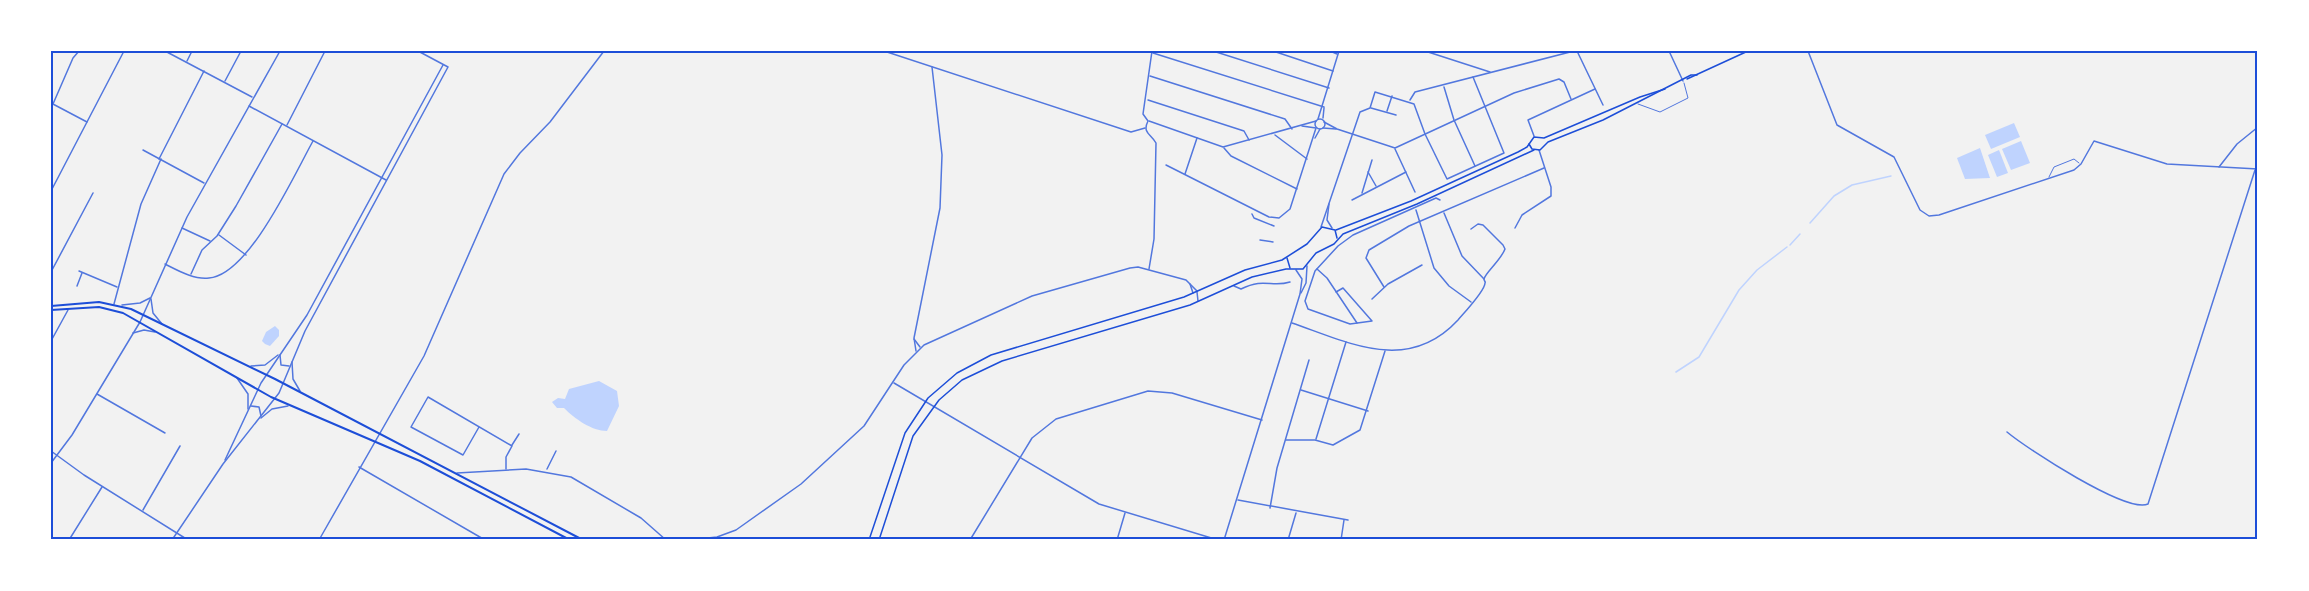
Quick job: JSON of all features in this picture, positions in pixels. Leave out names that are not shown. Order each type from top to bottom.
[{"type":"main road","points":[[879,540],[908,449],[932,408],[962,381],[990,365],[1198,302],[1260,275],[1290,268],[1296,270],[1307,266],[1314,255],[1361,225],[1417,204],[1534,150],[1539,150],[1548,142],[1748,51]]},
{"type":"main road","points":[[869,540],[898,447],[924,403],[957,373],[992,355],[1193,294],[1245,270],[1287,257],[1307,244],[1321,227],[1333,229],[1445,186],[1524,149],[1534,136],[1541,138],[1665,89]]},
{"type":"main road","points":[[1541,138],[1544,142],[1543,147]]},
{"type":"main road","points":[[1530,140],[1530,147],[1534,150]]},
{"type":"main road","points":[[1333,229],[1337,239]]},
{"type":"main road","points":[[1287,257],[1290,268]]},
{"type":"main road","points":[[51,306],[96,302],[122,305],[143,314],[379,433],[583,540]]},
{"type":"main road","points":[[51,310],[109,308],[160,333],[258,390],[423,462],[570,540]]},
{"type":"street","points":[[79,51],[73,58],[52,103],[87,122]]},
{"type":"street","points":[[51,191],[124,51]]},
{"type":"street","points":[[165,51],[253,97]]},
{"type":"street","points":[[186,62],[192,51]]},
{"type":"street","points":[[225,82],[241,51]]},
{"type":"street","points":[[51,463],[140,322],[181,228],[280,51]]},
{"type":"street","points":[[286,126],[326,51]]},
{"type":"street","points":[[172,540],[223,464],[261,417],[283,384],[304,331],[448,67],[418,51]]},
{"type":"street","points":[[318,540],[423,357],[504,174],[520,153],[550,122],[604,51]]},
{"type":"street","points":[[884,51],[1133,132],[1145,128],[1148,121]]},
{"type":"street","points":[[1213,51],[1329,88]]},
{"type":"street","points":[[1273,51],[1334,71]]},
{"type":"street","points":[[1166,165],[1276,218],[1288,213],[1313,141],[1317,120],[1324,106],[1339,52],[1330,51]]},
{"type":"street","points":[[1425,51],[1491,72]]},
{"type":"street","points":[[1409,101],[1415,92],[1561,52],[1575,51],[1603,105]]},
{"type":"street","points":[[1670,51],[1684,80]]},
{"type":"street","points":[[1808,51],[1837,125],[1894,157],[1918,208],[1924,214],[1939,215],[2048,180],[2080,165],[2094,141],[2167,164],[2257,169],[2236,224],[2150,500],[2146,505],[2112,496],[2080,480],[2007,432]]},
{"type":"street","points":[[1297,189],[1231,156],[1223,147],[1148,121],[1143,114],[1152,52],[1324,106]]},
{"type":"street","points":[[223,464],[266,375],[307,315],[443,64]]},
{"type":"street","points":[[916,351],[914,338],[940,208],[942,155],[932,67]]},
{"type":"street","points":[[114,304],[137,228],[141,204],[160,159],[204,71]]},
{"type":"street","points":[[1149,75],[1285,119],[1292,130]]},
{"type":"street","points":[[1370,108],[1375,92],[1414,104],[1446,179],[1504,152],[1473,77]]},
{"type":"street","points":[[1302,126],[1337,129],[1395,148],[1484,106],[1559,79],[1564,82],[1571,99]]},
{"type":"street","points":[[1443,85],[1454,120],[1476,167]]},
{"type":"street","points":[[1534,136],[1527,120],[1595,89]]},
{"type":"street","points":[[1386,112],[1392,96]]},
{"type":"street","points":[[1146,99],[1244,131],[1250,141]]},
{"type":"street","points":[[248,106],[386,180]]},
{"type":"street","points":[[1313,141],[1322,128],[1324,106]]},
{"type":"street","points":[[1321,227],[1360,112],[1370,108],[1396,115]]},
{"type":"street","points":[[2219,168],[2237,144],[2257,127],[2258,115]]},
{"type":"street","points":[[1223,147],[1292,130],[1317,120],[1324,121],[1337,129]]},
{"type":"street","points":[[191,275],[202,250],[219,234],[282,124]]},
{"type":"street","points":[[1145,128],[1155,143],[1155,218],[1148,270]]},
{"type":"street","points":[[1274,134],[1307,159]]},
{"type":"street","points":[[1185,174],[1197,138]]},
{"type":"street","points":[[165,264],[191,275],[213,278],[246,255],[313,141]]},
{"type":"street","points":[[1395,148],[1415,192]]},
{"type":"street","points":[[143,150],[205,183]]},
{"type":"street","points":[[1515,228],[1525,213],[1550,198],[1551,187],[1539,150]]},
{"type":"street","points":[[1362,194],[1372,160]]},
{"type":"street","points":[[1384,287],[1367,260],[1367,252],[1420,221],[1544,168]]},
{"type":"street","points":[[1367,172],[1377,187]]},
{"type":"street","points":[[1352,200],[1406,172]]},
{"type":"street","points":[[51,272],[93,193]]},
{"type":"street","points":[[1336,292],[1343,288],[1373,320],[1350,324],[1306,308],[1305,301],[1316,269],[1353,234],[1416,209],[1436,198],[1440,200]]},
{"type":"street","points":[[1329,204],[1327,220],[1333,229]]},
{"type":"street","points":[[1416,209],[1434,268],[1449,286],[1472,303]]},
{"type":"street","points":[[1291,322],[1346,342],[1385,351],[1408,351],[1434,342],[1472,303],[1485,284],[1484,279],[1462,256],[1444,212]]},
{"type":"street","points":[[1252,214],[1254,218],[1274,226]]},
{"type":"street","points":[[1471,229],[1481,224],[1505,249],[1501,260],[1484,279]]},
{"type":"street","points":[[181,228],[211,242]]},
{"type":"street","points":[[219,234],[246,255]]},
{"type":"street","points":[[1260,240],[1273,242]]},
{"type":"street","points":[[1300,294],[1306,283],[1307,266]]},
{"type":"street","points":[[1372,299],[1384,287],[1422,266]]},
{"type":"street","points":[[689,540],[717,537],[736,530],[795,489],[864,426],[893,382],[916,351],[921,348],[1039,293],[1130,268],[1148,270],[1190,283],[1197,292],[1198,302]]},
{"type":"street","points":[[1316,269],[1327,278],[1357,324]]},
{"type":"street","points":[[1224,540],[1300,294],[1302,279],[1296,270]]},
{"type":"street","points":[[76,286],[81,272],[117,288]]},
{"type":"street","points":[[1234,285],[1241,289],[1258,282],[1282,284],[1290,282]]},
{"type":"street","points":[[1190,283],[1198,302]]},
{"type":"street","points":[[122,305],[140,303],[151,298]]},
{"type":"street","points":[[151,298],[153,312],[162,324]]},
{"type":"street","points":[[51,341],[69,309]]},
{"type":"street","points":[[132,334],[144,330],[160,333]]},
{"type":"street","points":[[914,338],[921,348]]},
{"type":"street","points":[[1315,440],[1346,342]]},
{"type":"street","points":[[1286,440],[1315,440],[1332,445],[1356,434],[1364,425],[1385,351]]},
{"type":"street","points":[[246,366],[265,365],[280,354]]},
{"type":"street","points":[[280,354],[280,364],[284,367],[290,366]]},
{"type":"street","points":[[292,359],[293,379],[302,394]]},
{"type":"street","points":[[1269,508],[1308,360]]},
{"type":"street","points":[[237,377],[248,393],[248,413]]},
{"type":"street","points":[[893,382],[932,408],[1099,504],[1218,540]]},
{"type":"street","points":[[1300,390],[1368,411]]},
{"type":"street","points":[[970,540],[1018,458],[1034,435],[1048,423],[1144,391],[1172,393],[1262,420]]},
{"type":"street","points":[[96,394],[165,433]]},
{"type":"street","points":[[479,427],[463,455],[411,427],[428,397],[512,446]]},
{"type":"street","points":[[250,407],[259,406],[261,417]]},
{"type":"street","points":[[258,420],[275,408],[292,406]]},
{"type":"street","points":[[506,469],[506,457],[519,434]]},
{"type":"street","points":[[142,511],[180,446]]},
{"type":"street","points":[[51,451],[188,540]]},
{"type":"street","points":[[546,470],[556,451]]},
{"type":"street","points":[[358,467],[485,540]]},
{"type":"street","points":[[456,473],[506,469],[546,470],[571,477],[641,518],[666,540]]},
{"type":"street","points":[[69,540],[102,486]]},
{"type":"street","points":[[1237,500],[1269,508],[1346,520],[1341,540]]},
{"type":"street","points":[[1118,540],[1126,512]]},
{"type":"street","points":[[1288,540],[1296,512]]},
{"type":"lane","points":[[1636,103],[1660,112],[1686,100],[1689,93],[1684,80]]},
{"type":"lane","points":[[2048,180],[2054,167],[2074,159],[2080,165]]},
{"type":"lane","points":[[869,540],[879,540]]},
{"type":"water","points":[[2014,123],[2020,137],[1991,149],[1985,135]]},
{"type":"water","points":[[2021,141],[2030,163],[2011,170],[2002,149]]},
{"type":"water","points":[[1980,148],[1990,178],[1965,179],[1957,158]]},
{"type":"water","points":[[1999,150],[2008,173],[1997,177],[1988,155]]},
{"type":"water","points":[[275,326],[279,330],[279,336],[270,346],[262,341],[266,332]]},
{"type":"water","points":[[599,381],[617,391],[619,406],[607,431],[584,424],[564,408],[557,408],[552,402],[558,398],[565,399],[569,389]]},
{"type":"waterway","points":[[1810,223],[1834,196],[1852,185],[1891,176]]},
{"type":"waterway","points":[[1790,245],[1800,234]]},
{"type":"waterway","points":[[1676,372],[1699,357],[1739,290],[1757,270],[1787,247]]}]
